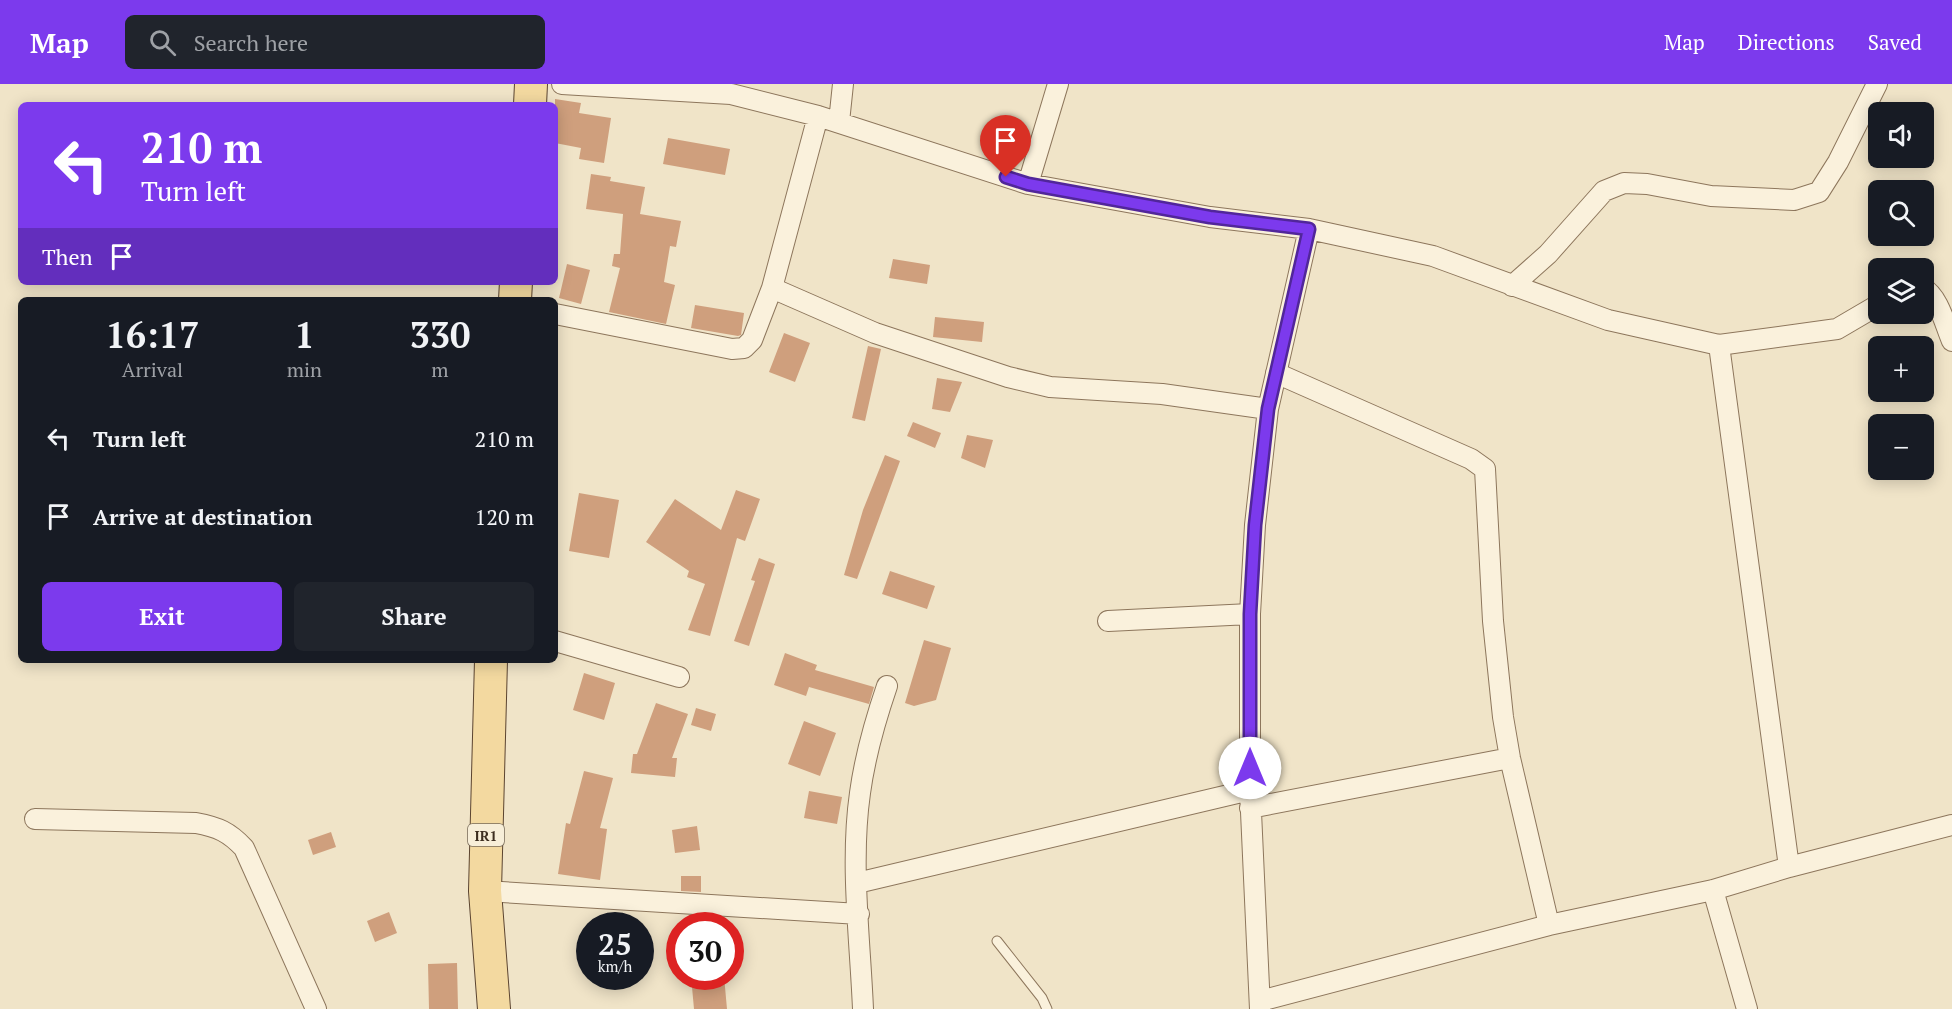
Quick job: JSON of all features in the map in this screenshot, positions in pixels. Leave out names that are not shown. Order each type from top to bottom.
[{"type":"main road","points":[[530,102],[531,84]]},
{"type":"main road","name":"IR1","points":[[491,663],[485,891],[494,1009]]},
{"type":"street","points":[[562,84],[731,94],[838,122],[1028,184],[1210,217],[1309,229],[1433,256],[1608,320],[1719,345],[1837,329],[1868,311]]},
{"type":"street","points":[[838,122],[843,84]]},
{"type":"street","points":[[1028,184],[1058,84]]},
{"type":"street","points":[[1512,286],[1548,254],[1604,191],[1624,183],[1647,184],[1711,196],[1794,200],[1819,192],[1838,162],[1876,84]]},
{"type":"street","points":[[558,315],[732,349],[744,348],[752,340],[772,288],[818,116]]},
{"type":"street","points":[[1309,229],[1268,409],[1255,525],[1250,614],[1250,799],[1260,1005],[1549,925],[1713,890],[1789,867],[1952,825]]},
{"type":"street","points":[[772,288],[875,333],[1008,378],[1050,387],[1162,394],[1268,409]]},
{"type":"street","points":[[1934,300],[1952,341]]},
{"type":"street","points":[[1719,345],[1789,867]]},
{"type":"street","points":[[1276,374],[1471,459],[1485,469],[1493,621],[1510,758],[1549,925]]},
{"type":"street","points":[[1108,621],[1250,614]]},
{"type":"street","points":[[558,642],[680,677]]},
{"type":"street","points":[[862,1009],[857,883],[860,795],[870,734],[886,686]]},
{"type":"street","points":[[857,883],[1250,799],[1510,758]]},
{"type":"street","points":[[35,819],[196,823],[217,826],[231,834],[244,848],[316,1009]]},
{"type":"street","points":[[1713,890],[1747,1009]]},
{"type":"street","points":[[485,891],[859,914]]},
{"type":"lane","points":[[997,941],[1042,998],[1047,1009]]},
{"type":"building","points":[[555,99],[581,103],[579,113],[611,118],[604,163],[579,159],[581,148],[558,144],[558,102],[555,102]]},
{"type":"building","points":[[668,138],[730,149],[725,175],[663,164]]},
{"type":"building","points":[[591,174],[611,177],[610,181],[645,187],[640,214],[681,221],[676,247],[670,246],[664,282],[675,285],[666,324],[609,312],[620,268],[612,266],[614,254],[620,254],[623,214],[586,209]]},
{"type":"building","points":[[893,259],[930,265],[927,284],[889,278]]},
{"type":"building","points":[[567,264],[590,270],[581,304],[559,298]]},
{"type":"building","points":[[695,305],[744,313],[741,335],[691,328]]},
{"type":"building","points":[[935,317],[984,322],[982,342],[933,337]]},
{"type":"building","points":[[784,333],[810,343],[795,382],[769,372]]},
{"type":"building","points":[[868,346],[881,349],[865,421],[852,418]]},
{"type":"building","points":[[937,378],[962,382],[950,412],[932,409]]},
{"type":"building","points":[[913,422],[941,433],[935,448],[907,436]]},
{"type":"building","points":[[967,435],[993,440],[985,468],[961,458]]},
{"type":"building","points":[[885,455],[900,461],[857,579],[844,575],[863,510]]},
{"type":"building","points":[[736,490],[760,499],[745,541],[737,538],[710,636],[688,630],[705,584],[687,577],[689,571],[646,542],[675,499],[721,530]]},
{"type":"building","points":[[579,493],[619,500],[609,558],[569,551]]},
{"type":"building","points":[[759,558],[775,564],[749,646],[734,641],[755,581],[751,580]]},
{"type":"building","points":[[890,571],[935,586],[927,609],[882,594]]},
{"type":"building","points":[[924,640],[951,648],[936,700],[914,706],[905,703]]},
{"type":"building","points":[[785,653],[817,665],[815,670],[874,687],[869,704],[809,687],[806,696],[774,685]]},
{"type":"building","points":[[584,673],[615,683],[604,720],[573,710]]},
{"type":"building","points":[[656,703],[688,714],[672,758],[677,758],[675,777],[631,773],[633,754],[637,754]]},
{"type":"building","points":[[696,708],[716,714],[711,731],[691,725]]},
{"type":"building","points":[[804,721],[836,733],[820,776],[788,764]]},
{"type":"building","points":[[584,771],[613,778],[600,828],[607,829],[600,880],[558,874],[566,823],[570,824]]},
{"type":"building","points":[[809,791],[842,797],[837,824],[804,818]]},
{"type":"building","points":[[697,826],[700,850],[675,853],[672,830]]},
{"type":"building","points":[[331,832],[336,847],[313,855],[308,840]]},
{"type":"building","points":[[681,876],[701,876],[701,892],[681,891]]},
{"type":"building","points":[[389,912],[397,933],[375,942],[367,921]]},
{"type":"building","points":[[457,963],[458,1009],[429,1009],[428,964]]},
{"type":"building","points":[[692,990],[725,990],[727,1009],[694,1009]]},
{"type":"route","points":[[1006,177],[1028,184],[1210,217],[1309,229],[1268,409],[1255,525],[1250,614],[1250,768]]}]
